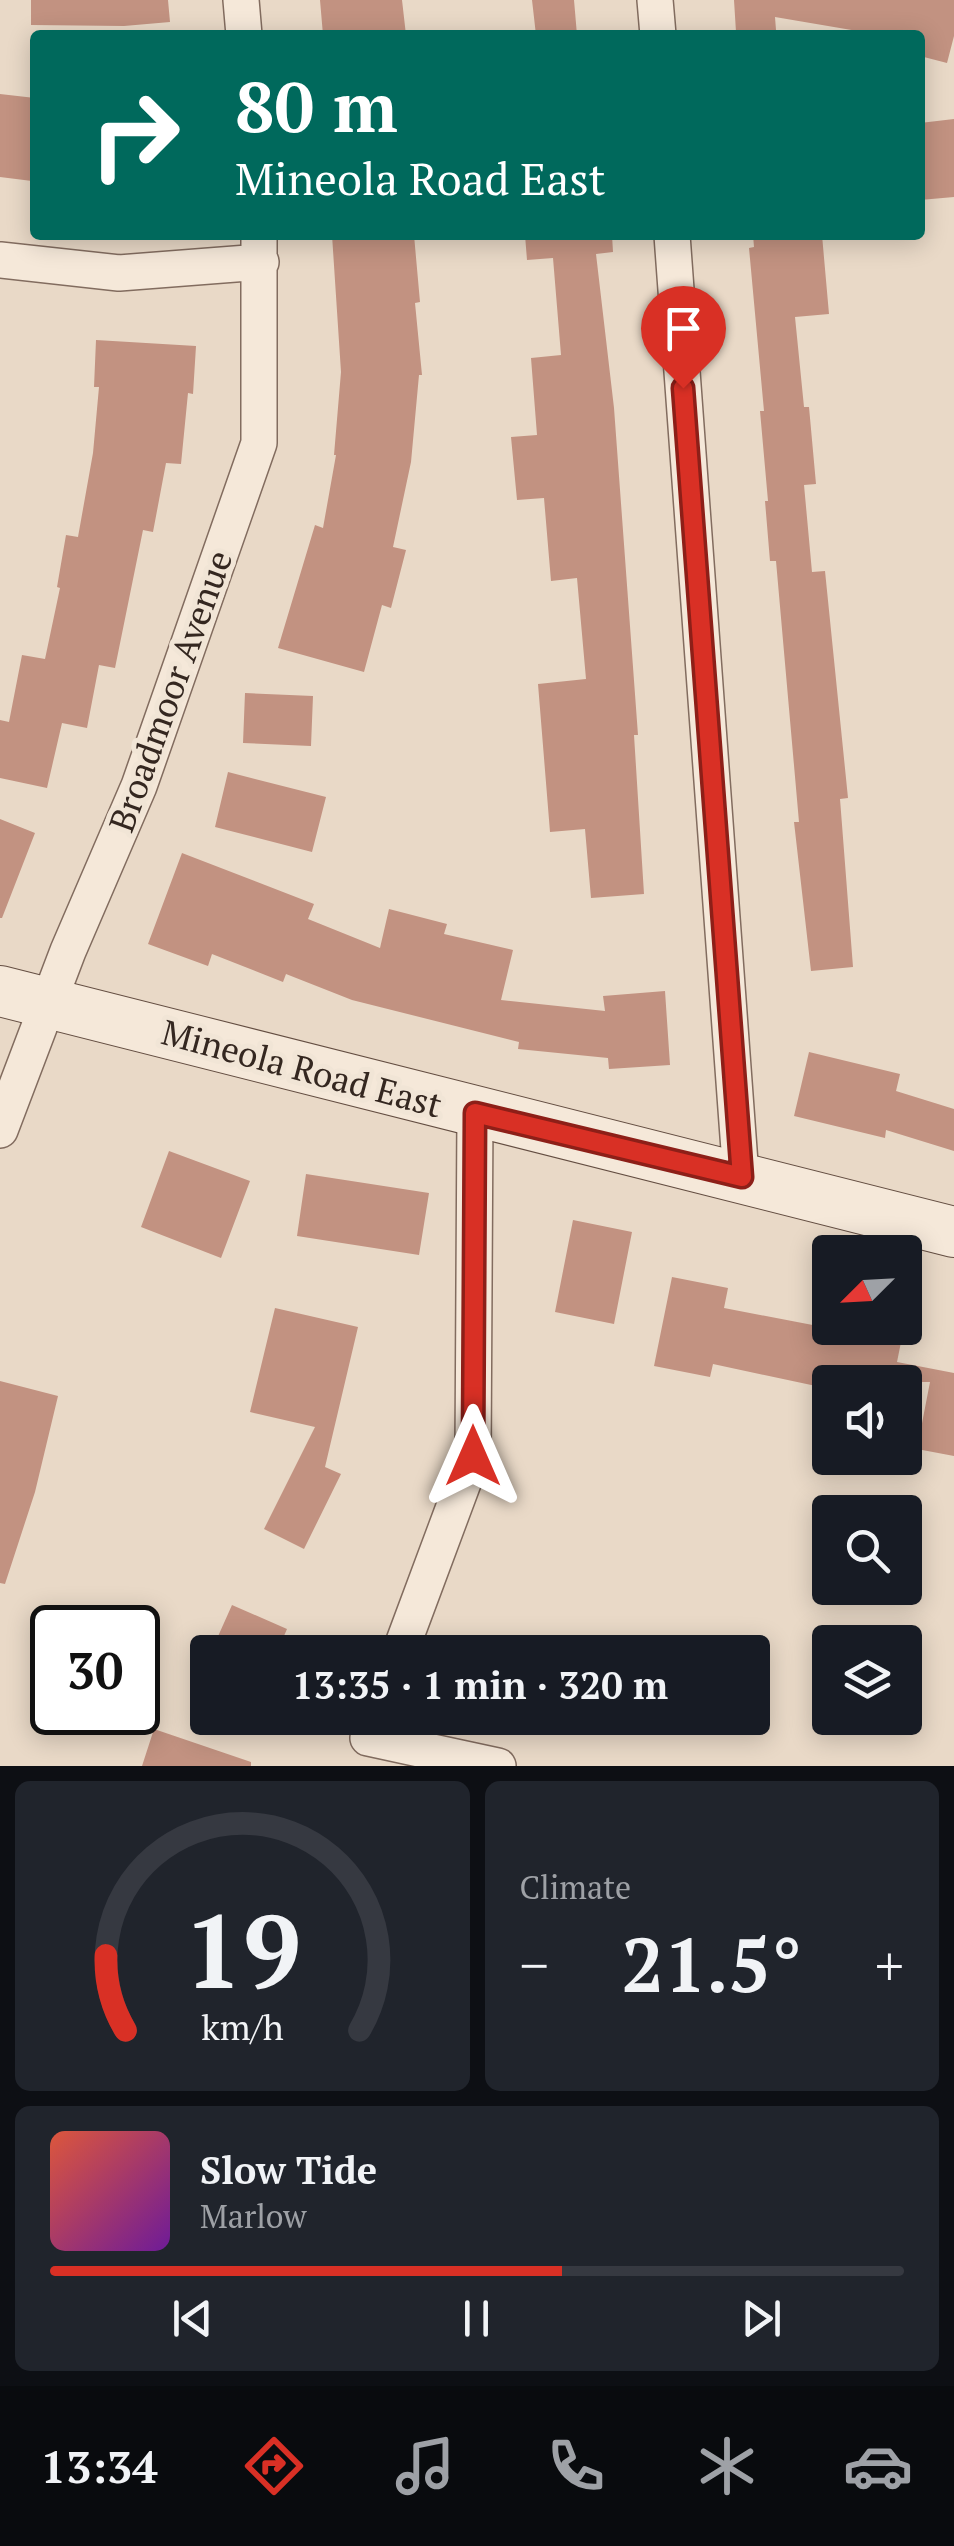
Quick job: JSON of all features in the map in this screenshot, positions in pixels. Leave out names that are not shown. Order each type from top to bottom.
[{"type":"street","points":[[242,0],[244,30]]},
{"type":"street","points":[[655,0],[658,30]]},
{"type":"street","points":[[672,240],[742,1177]]},
{"type":"street","points":[[0,260],[119,273],[260,248]]},
{"type":"street","name":"Broadmoor Avenue","points":[[0,1130],[140,786],[259,443],[260,248]]},
{"type":"street","name":"Mineola Road East","points":[[0,991],[954,1232]]},
{"type":"street","points":[[406,1635],[473,1456],[475,1113]]},
{"type":"street","points":[[367,1740],[498,1766]]},
{"type":"building","points":[[31,0],[168,0],[170,22],[124,26],[31,25]]},
{"type":"building","points":[[320,0],[402,0],[405,30],[323,30]]},
{"type":"building","points":[[532,0],[574,0],[577,30],[535,30]]},
{"type":"building","points":[[734,0],[954,0],[954,36],[947,63],[925,57],[925,30],[852,30],[775,17],[776,30],[736,30]]},
{"type":"building","points":[[0,94],[30,97],[30,181],[0,177]]},
{"type":"building","points":[[954,119],[954,197],[925,200],[925,122]]},
{"type":"building","points":[[332,240],[414,240],[422,375],[411,462],[393,547],[406,550],[391,608],[382,605],[364,672],[278,648],[315,525],[323,528],[336,455],[341,372]]},
{"type":"building","points":[[525,240],[612,240],[613,252],[596,254],[614,408],[638,735],[634,735],[644,894],[591,898],[585,829],[550,832],[538,684],[586,679],[577,578],[551,581],[544,498],[517,500],[511,437],[537,435],[531,358],[561,355],[553,258],[527,260]]},
{"type":"building","points":[[753,240],[822,240],[829,314],[795,317],[816,484],[804,485],[812,572],[825,571],[848,798],[840,799],[853,967],[811,971],[794,822],[799,822],[776,561],[770,561],[765,501],[760,411],[764,411],[749,248],[754,247]]},
{"type":"building","points":[[96,340],[196,346],[193,394],[188,393],[181,464],[166,463],[153,532],[143,530],[115,668],[99,665],[87,728],[62,723],[47,788],[0,778],[0,720],[9,722],[22,655],[45,659],[66,535],[78,537],[93,453],[99,387],[94,387]]},
{"type":"building","points":[[245,693],[313,696],[311,746],[243,743]]},
{"type":"building","points":[[228,772],[326,797],[312,852],[215,827]]},
{"type":"building","points":[[0,819],[35,833],[2,918],[0,918]]},
{"type":"building","points":[[182,853],[314,904],[308,919],[380,948],[389,909],[447,924],[444,934],[513,950],[501,1000],[605,1011],[603,996],[665,991],[670,1065],[609,1069],[608,1058],[518,1049],[519,1042],[352,1000],[286,974],[283,982],[212,954],[208,966],[148,944]]},
{"type":"building","points":[[809,1052],[900,1074],[896,1091],[954,1109],[954,1151],[886,1130],[885,1138],[794,1116]]},
{"type":"building","points":[[169,1151],[250,1181],[221,1258],[141,1227]]},
{"type":"building","points":[[306,1174],[429,1193],[419,1255],[297,1236]]},
{"type":"building","points":[[573,1220],[632,1232],[614,1324],[555,1312]]},
{"type":"building","points":[[672,1277],[728,1288],[724,1308],[812,1325],[812,1345],[900,1345],[897,1362],[913,1365],[812,1365],[812,1385],[713,1364],[710,1377],[654,1366]]},
{"type":"building","points":[[275,1308],[358,1327],[325,1467],[341,1474],[304,1549],[264,1529],[315,1427],[250,1412]]},
{"type":"building","points":[[922,1367],[954,1373],[954,1456],[922,1450],[922,1423],[930,1382],[922,1382]]},
{"type":"building","points":[[0,1381],[58,1396],[35,1492],[5,1584],[0,1583]]},
{"type":"building","points":[[232,1605],[287,1629],[284,1635],[219,1635]]},
{"type":"building","points":[[160,1731],[251,1762],[251,1766],[142,1766],[152,1735],[160,1735]]},
{"type":"route","points":[[473,1456],[475,1113],[742,1177],[683,388]]}]
